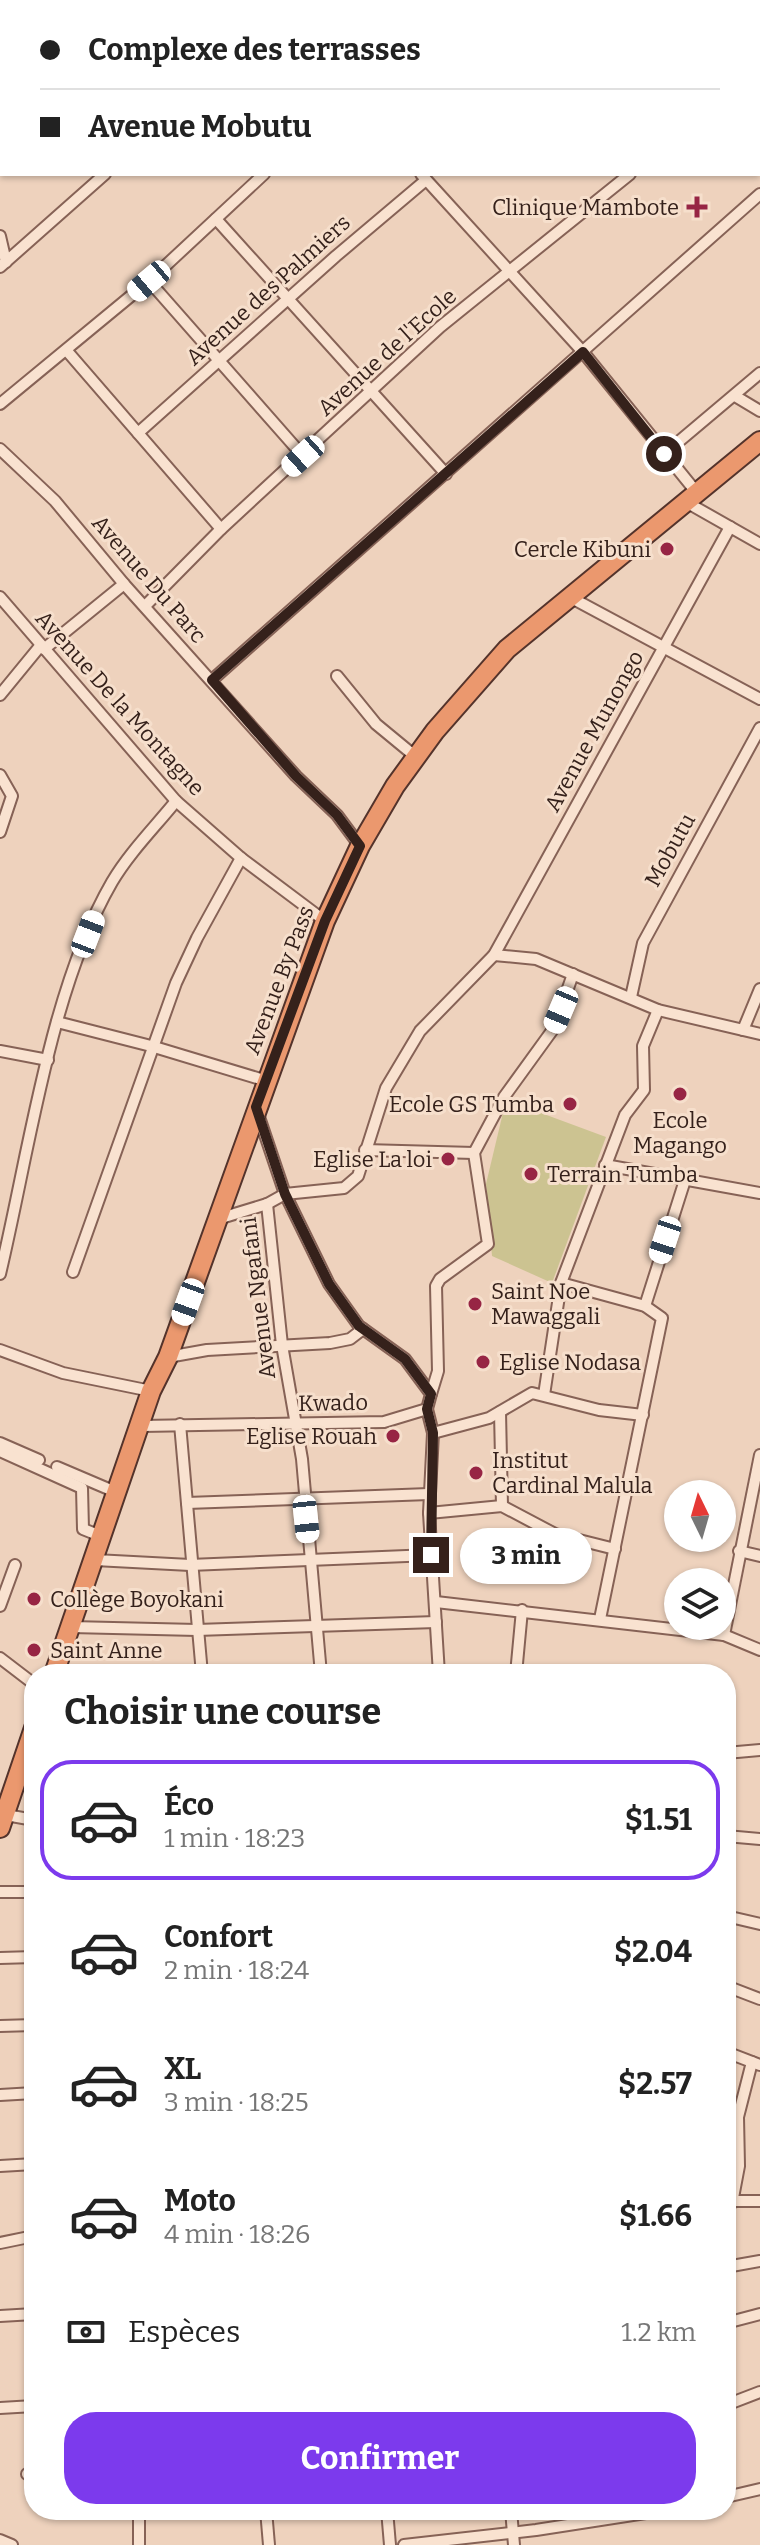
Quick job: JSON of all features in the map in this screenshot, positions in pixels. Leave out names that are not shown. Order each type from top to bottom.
[{"type":"highway","name":"Avenue By Pass","points":[[58,1664],[142,1426],[151,1391],[168,1357],[325,921],[360,846],[416,757],[482,675],[568,596],[760,441]]},
{"type":"highway","points":[[3,1822],[24,1767]]},
{"type":"street","points":[[3,265],[103,176]]},
{"type":"street","points":[[0,404],[149,281],[262,176]]},
{"type":"street","points":[[424,177],[583,352],[664,454],[691,497],[730,527],[760,544]]},
{"type":"street","name":"Avenue des Palmiers","points":[[138,433],[424,177]]},
{"type":"street","name":"Avenue de l'Ecole","points":[[146,605],[221,529],[371,394],[440,327],[511,273],[617,179]]},
{"type":"street","points":[[212,680],[760,194]]},
{"type":"street","points":[[216,219],[446,474]]},
{"type":"street","points":[[0,236],[3,265]]},
{"type":"street","points":[[149,281],[303,456]]},
{"type":"street","points":[[67,351],[221,529]]},
{"type":"street","points":[[664,454],[760,373]]},
{"type":"street","points":[[735,396],[760,411]]},
{"type":"street","name":"Avenue Du Parc","points":[[0,449],[55,501],[124,584],[296,776],[337,815],[360,846]]},
{"type":"street","name":"Avenue Munongo","points":[[285,1194],[351,1185],[358,1176],[386,1088],[420,1031],[494,955],[730,527]]},
{"type":"street","points":[[0,695],[42,647],[124,584]]},
{"type":"street","points":[[568,596],[760,699]]},
{"type":"street","name":"Avenue De la Montagne","points":[[0,597],[176,801],[241,858],[325,921]]},
{"type":"street","points":[[337,676],[376,724],[416,757]]},
{"type":"street","name":"Mobutu","points":[[631,997],[643,943],[760,728]]},
{"type":"street","points":[[0,775],[12,796],[0,832]]},
{"type":"street","points":[[0,1274],[57,1022],[96,913],[112,881],[176,801]]},
{"type":"street","points":[[73,1272],[151,1046],[197,938],[241,858]]},
{"type":"street","points":[[494,955],[536,959],[658,1010],[760,1034]]},
{"type":"street","points":[[438,1664],[429,1513],[433,1433],[427,1409],[438,1371],[436,1286],[440,1279],[488,1244],[474,1153],[504,1097],[554,1028],[573,974]]},
{"type":"street","points":[[743,1030],[760,989]]},
{"type":"street","points":[[544,1395],[561,1283],[625,1115],[644,1090],[643,1046],[658,1010]]},
{"type":"street","points":[[57,1022],[267,1081]]},
{"type":"street","points":[[0,1051],[48,1060]]},
{"type":"street","points":[[256,1107],[285,1194],[329,1284],[363,1329],[405,1359],[431,1394]]},
{"type":"street","points":[[365,1150],[474,1153]]},
{"type":"street","points":[[605,1165],[760,1193]]},
{"type":"street","points":[[645,1306],[685,1180]]},
{"type":"street","points":[[218,1219],[267,1204],[285,1194]]},
{"type":"street","name":"Avenue Ngafani","points":[[267,1204],[282,1345],[302,1459],[320,1664]]},
{"type":"street","points":[[561,1283],[645,1306],[662,1318],[600,1619]]},
{"type":"street","points":[[168,1357],[330,1343],[350,1339],[363,1329]]},
{"type":"street","points":[[0,1350],[63,1373],[151,1391]]},
{"type":"street","points":[[433,1433],[477,1423],[523,1396],[544,1395],[599,1410],[643,1415]]},
{"type":"street","name":"Kwado","points":[[142,1426],[384,1422],[427,1409]]},
{"type":"street","points":[[500,1412],[502,1506]]},
{"type":"street","points":[[180,1424],[201,1664]]},
{"type":"street","points":[[0,1443],[118,1493]]},
{"type":"street","points":[[0,1451],[82,1488],[83,1529],[103,1537]]},
{"type":"street","points":[[736,1573],[760,1455]]},
{"type":"street","points":[[187,1503],[429,1494]]},
{"type":"street","points":[[429,1513],[502,1506],[555,1534],[615,1549]]},
{"type":"street","points":[[739,1551],[760,1556]]},
{"type":"street","points":[[95,1560],[190,1565],[431,1555]]},
{"type":"street","points":[[1,1600],[15,1565]]},
{"type":"street","points":[[436,1602],[664,1627]]},
{"type":"street","points":[[517,1664],[522,1610]]},
{"type":"street","points":[[71,1627],[197,1630],[436,1622]]},
{"type":"street","points":[[736,1640],[760,1650]]},
{"type":"street","points":[[0,1658],[24,1676]]},
{"type":"street","points":[[736,1752],[760,1750]]},
{"type":"street","points":[[3,1822],[24,1821]]},
{"type":"street","points":[[736,1837],[760,1839]]},
{"type":"street","points":[[0,1892],[24,1892]]},
{"type":"street","points":[[736,1918],[760,1924]]},
{"type":"street","points":[[0,1958],[24,1957]]},
{"type":"street","points":[[736,1990],[760,1999]]},
{"type":"street","points":[[0,2026],[24,2025]]},
{"type":"street","points":[[736,2056],[756,2063],[738,2117],[739,2166],[736,2177]]},
{"type":"street","points":[[0,2095],[24,2094]]},
{"type":"street","points":[[0,2166],[24,2165]]},
{"type":"street","points":[[736,2202],[760,2201]]},
{"type":"street","points":[[0,2243],[24,2238]]},
{"type":"street","points":[[736,2265],[760,2261]]},
{"type":"street","points":[[736,2320],[760,2314]]},
{"type":"street","points":[[0,2316],[24,2315]]},
{"type":"street","points":[[736,2401],[760,2392]]},
{"type":"street","points":[[0,2408],[24,2407]]},
{"type":"street","points":[[736,2495],[760,2489]]},
{"type":"street","points":[[139,2520],[139,2545]]},
{"type":"street","points":[[267,2520],[269,2545]]},
{"type":"street","points":[[388,2520],[390,2545]]},
{"type":"street","points":[[511,2520],[514,2545]]},
{"type":"street","points":[[404,2545],[598,2520]]},
{"type":"street","points":[[0,2540],[12,2545]]},
{"type":"shaded area","points":[[506,1100],[606,1137],[552,1283],[492,1256],[486,1184]]},
{"type":"place","name":"Clinique Mambote","points":[[697,207]]},
{"type":"place","name":"Cercle Kibuni","points":[[667,549]]},
{"type":"place","name":"Ecole Magango","points":[[680,1094]]},
{"type":"place","name":"Ecole GS Tumba","points":[[570,1104]]},
{"type":"place","name":"Eglise La loi","points":[[448,1159]]},
{"type":"place","name":"Terrain Tumba","points":[[531,1174]]},
{"type":"place","name":"Saint Noe Mawaggali","points":[[475,1304]]},
{"type":"place","name":"Eglise Nodasa","points":[[483,1362]]},
{"type":"place","name":"Eglise Rouah","points":[[393,1436]]},
{"type":"place","name":"Institut Cardinal Malula","points":[[476,1473]]},
{"type":"place","name":"Collège Boyokani","points":[[34,1599]]},
{"type":"place","name":"Saint Anne","points":[[34,1650]]},
{"type":"route","points":[[431,1555],[429,1513],[433,1433],[427,1409],[431,1394],[405,1359],[359,1326],[329,1284],[285,1194],[256,1107],[325,921],[360,846],[337,815],[296,776],[212,680],[583,352],[664,454]]}]
